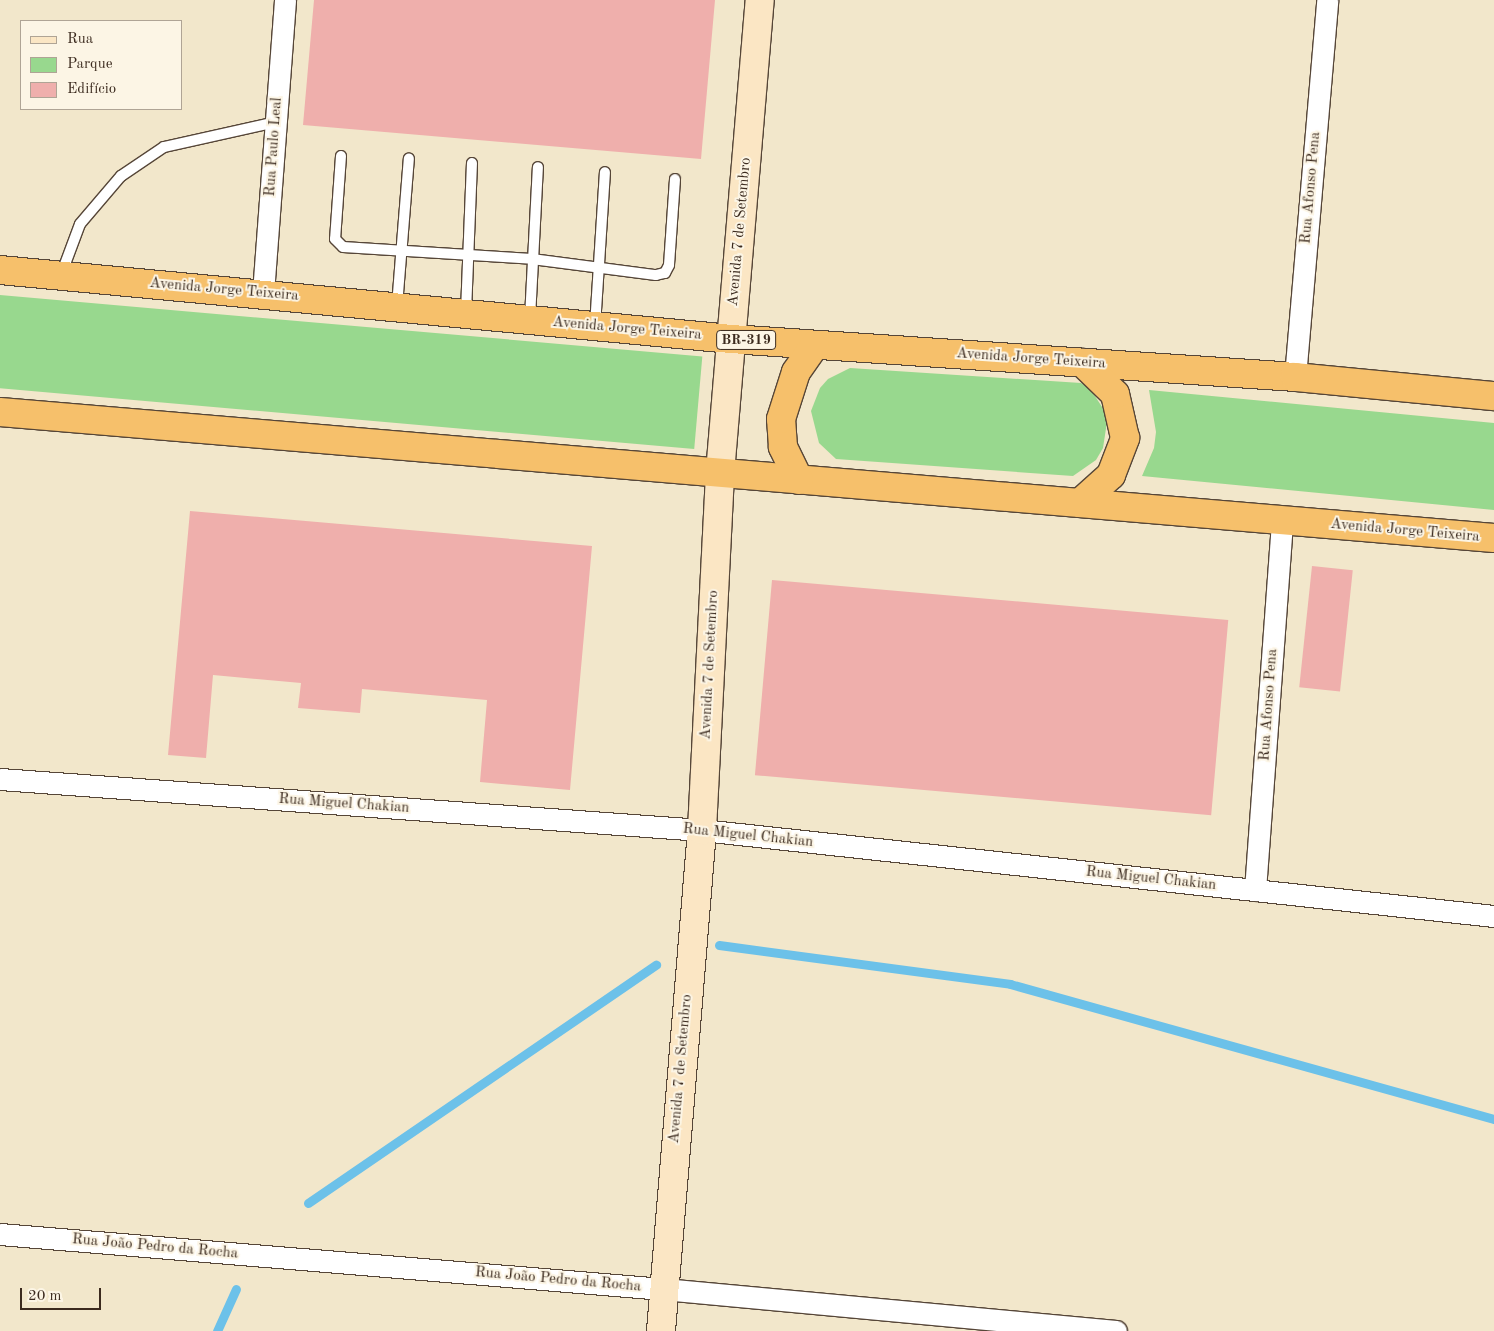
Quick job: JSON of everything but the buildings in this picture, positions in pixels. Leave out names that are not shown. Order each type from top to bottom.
[{"type":"highway","name":"Avenida Jorge Teixeira","points":[[0,270],[263,293],[731,339],[1295,377],[1494,396]]},
{"type":"highway","points":[[800,480],[783,447],[781,419],[796,372],[815,345]]},
{"type":"highway","points":[[1080,503],[1111,475],[1125,438],[1115,394],[1083,363]]},
{"type":"highway","name":"Avenida Jorge Teixeira","points":[[0,412],[1494,538]]},
{"type":"main road","name":"Avenida 7 de Setembro","points":[[661,1331],[702,830],[720,473],[760,0]]},
{"type":"street","name":"Rua Paulo Leal","points":[[263,293],[285,0]]},
{"type":"street","name":"Rua Afonso Pena","points":[[1295,377],[1327,0]]},
{"type":"street","name":"Rua Afonso Pena","points":[[1255,890],[1282,521]]},
{"type":"street","name":"Rua Miguel Chakian","points":[[0,779],[702,830],[1494,916]]},
{"type":"street","name":"Rua João Pedro da Rocha","points":[[0,1234],[664,1289],[1116,1331]]},
{"type":"lane","points":[[60,275],[80,224],[121,176],[164,147],[276,122]]},
{"type":"lane","points":[[341,156],[335,239],[338,244],[402,251],[469,254],[598,265],[656,274],[665,273],[668,265],[675,179]]},
{"type":"lane","points":[[397,307],[409,158]]},
{"type":"lane","points":[[466,314],[472,163]]},
{"type":"lane","points":[[530,320],[538,167]]},
{"type":"lane","points":[[595,326],[605,172]]},
{"type":"green space","points":[[0,295],[702,356],[694,449],[0,388]]},
{"type":"green space","points":[[850,368],[1081,383],[1091,390],[1104,410],[1107,422],[1103,448],[1096,460],[1073,476],[836,459],[819,443],[811,411],[820,388],[828,379]]},
{"type":"green space","points":[[1149,390],[1494,423],[1494,510],[1142,476],[1154,448],[1156,432]]},
{"type":"waterway","points":[[719,945],[1010,984],[1494,1119]]},
{"type":"waterway","points":[[308,1203],[656,965]]},
{"type":"waterway","points":[[217,1331],[236,1289]]}]
